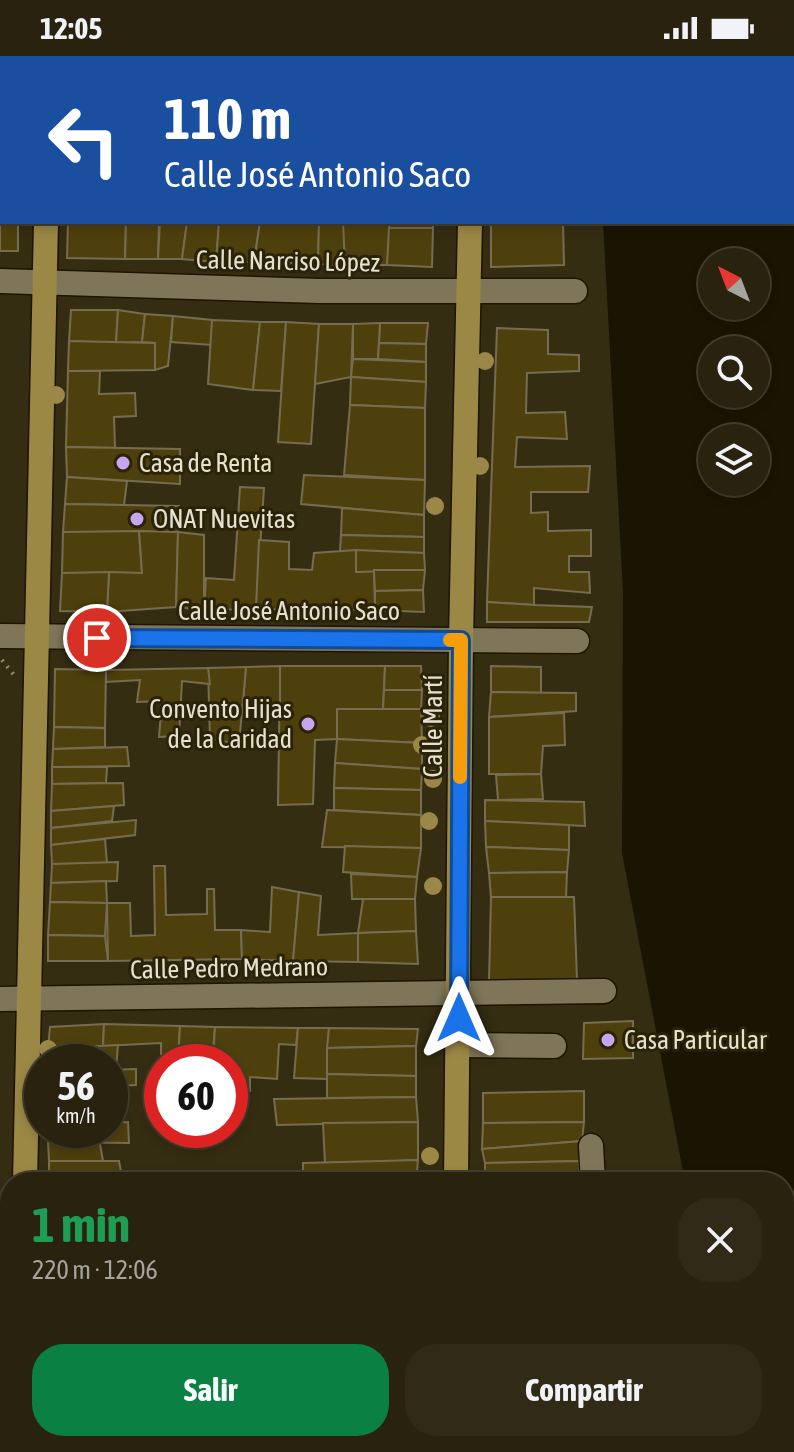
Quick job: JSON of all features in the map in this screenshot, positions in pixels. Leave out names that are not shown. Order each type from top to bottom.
[{"type":"main road","points":[[25,1172],[46,224]]},
{"type":"main road","name":"Calle Martí","points":[[456,1172],[461,640],[470,224]]},
{"type":"street","name":"Calle Narciso López","points":[[0,281],[320,291],[575,291]]},
{"type":"street","name":"Calle José Antonio Saco","points":[[0,636],[577,641]]},
{"type":"street","name":"Calle Pedro Medrano","points":[[0,999],[604,991]]},
{"type":"street","points":[[459,1045],[554,1046]]},
{"type":"street","points":[[591,1146],[592,1172]]},
{"type":"shaded area","points":[[603,224],[794,224],[794,1172],[683,1172],[622,853],[623,593]]},
{"type":"building","points":[[0,224],[18,224],[18,251],[0,251]]},
{"type":"building","points":[[68,224],[126,224],[125,259],[67,258]]},
{"type":"building","points":[[126,224],[159,224],[158,259],[125,259]]},
{"type":"building","points":[[160,224],[187,224],[182,259],[158,259]]},
{"type":"building","points":[[187,224],[219,224],[216,262],[182,259]]},
{"type":"building","points":[[219,224],[260,224],[254,262],[216,262]]},
{"type":"building","points":[[260,224],[319,224],[318,264],[254,262]]},
{"type":"building","points":[[319,224],[344,224],[345,265],[318,264]]},
{"type":"building","points":[[343,224],[392,224],[387,265],[345,265]]},
{"type":"building","points":[[390,224],[433,224],[433,228],[389,228]]},
{"type":"building","points":[[491,224],[563,224],[564,265],[491,267]]},
{"type":"building","points":[[389,228],[433,228],[432,267],[387,265]]},
{"type":"building","points":[[71,310],[118,310],[116,343],[69,341]]},
{"type":"building","points":[[118,310],[145,314],[142,342],[116,343]]},
{"type":"building","points":[[145,314],[173,316],[168,366],[155,370],[155,343],[142,342]]},
{"type":"building","points":[[173,316],[212,320],[212,345],[171,342]]},
{"type":"building","points":[[212,320],[260,322],[253,390],[208,384]]},
{"type":"building","points":[[260,322],[286,322],[281,391],[253,390]]},
{"type":"building","points":[[286,322],[319,324],[311,444],[278,442]]},
{"type":"building","points":[[380,323],[428,323],[426,344],[379,343]]},
{"type":"building","points":[[380,323],[378,359],[353,359],[353,324]]},
{"type":"building","points":[[319,324],[353,324],[351,377],[315,384]]},
{"type":"building","points":[[497,328],[548,330],[548,354],[579,355],[579,371],[527,373],[526,413],[565,412],[567,439],[517,437],[515,467],[590,466],[588,492],[531,492],[531,513],[548,512],[548,531],[591,530],[591,556],[569,556],[569,572],[589,572],[590,593],[534,588],[534,605],[487,602]]},
{"type":"building","points":[[69,341],[155,343],[155,370],[68,371]]},
{"type":"building","points":[[379,343],[426,344],[426,362],[378,359]]},
{"type":"building","points":[[353,359],[426,362],[426,382],[351,377]]},
{"type":"building","points":[[68,371],[100,371],[99,394],[135,393],[136,416],[114,417],[115,448],[66,447]]},
{"type":"building","points":[[351,377],[426,382],[425,408],[350,405]]},
{"type":"building","points":[[350,405],[425,408],[425,480],[344,475]]},
{"type":"building","name":"Casa de Renta","points":[[66,447],[180,449],[180,484],[67,477]]},
{"type":"building","points":[[304,475],[425,480],[424,515],[301,504]]},
{"type":"building","points":[[67,477],[127,481],[124,505],[65,504]]},
{"type":"building","points":[[240,487],[264,488],[256,609],[204,610],[206,578],[234,580]]},
{"type":"building","points":[[65,504],[179,506],[178,532],[63,532]]},
{"type":"building","points":[[342,508],[424,515],[424,537],[341,535]]},
{"type":"building","points":[[139,531],[142,573],[62,573],[63,532]]},
{"type":"building","points":[[139,531],[178,532],[176,607],[107,612],[109,572],[142,573]]},
{"type":"building","points":[[178,532],[204,535],[204,610],[176,607]]},
{"type":"building","points":[[341,535],[424,537],[424,553],[340,551]]},
{"type":"building","points":[[259,540],[289,542],[289,569],[312,570],[314,553],[356,550],[356,572],[374,570],[375,610],[256,609]]},
{"type":"building","points":[[356,550],[424,553],[425,570],[356,572]]},
{"type":"building","points":[[374,570],[425,570],[423,590],[375,591]]},
{"type":"building","points":[[109,572],[107,612],[60,611],[62,573]]},
{"type":"building","points":[[423,590],[424,612],[375,610],[375,591]]},
{"type":"building","points":[[487,602],[592,607],[589,622],[487,622]]},
{"type":"building","name":"Convento Hijas de la Caridad","points":[[280,666],[385,666],[383,710],[337,709],[337,739],[315,740],[313,804],[278,805]]},
{"type":"building","points":[[280,666],[280,705],[243,703],[246,667]]},
{"type":"building","points":[[385,666],[421,666],[422,690],[384,690]]},
{"type":"building","points":[[491,666],[541,667],[541,693],[491,692]]},
{"type":"building","points":[[246,667],[239,744],[210,739],[208,668]]},
{"type":"building","points":[[208,668],[210,684],[182,681],[179,736],[159,737],[162,701],[137,702],[140,680],[106,682],[106,670]]},
{"type":"building","points":[[55,669],[106,670],[105,728],[54,727]]},
{"type":"building","points":[[384,690],[422,690],[421,709],[383,710]]},
{"type":"building","points":[[491,692],[576,693],[576,711],[489,717]]},
{"type":"building","points":[[337,709],[421,709],[422,743],[337,739]]},
{"type":"building","points":[[564,713],[565,745],[543,746],[541,774],[489,774],[489,717]]},
{"type":"building","points":[[54,727],[105,728],[105,747],[53,749]]},
{"type":"building","points":[[337,739],[422,743],[422,769],[335,763]]},
{"type":"building","points":[[127,747],[129,766],[52,767],[53,749]]},
{"type":"building","points":[[335,763],[422,769],[421,790],[334,788]]},
{"type":"building","points":[[52,767],[107,767],[106,783],[52,784]]},
{"type":"building","points":[[541,774],[543,799],[498,800],[496,775]]},
{"type":"building","points":[[123,783],[124,805],[51,811],[52,784]]},
{"type":"building","points":[[334,788],[421,790],[421,815],[334,810]]},
{"type":"building","points":[[485,800],[584,802],[585,826],[485,821]]},
{"type":"building","points":[[114,806],[112,821],[51,828],[51,811]]},
{"type":"building","points":[[327,810],[421,815],[421,848],[322,847]]},
{"type":"building","points":[[136,820],[135,835],[51,845],[51,828]]},
{"type":"building","points":[[485,821],[569,825],[569,850],[486,847]]},
{"type":"building","points":[[105,839],[107,864],[52,864],[51,845]]},
{"type":"building","points":[[345,846],[421,848],[417,877],[343,872]]},
{"type":"building","points":[[486,847],[569,850],[567,872],[489,873]]},
{"type":"building","points":[[118,862],[117,881],[51,883],[52,864]]},
{"type":"building","points":[[154,866],[165,866],[166,915],[207,914],[207,889],[214,889],[215,930],[241,930],[242,959],[108,961],[107,903],[130,903],[131,936],[155,935]]},
{"type":"building","points":[[567,872],[566,898],[491,897],[489,873]]},
{"type":"building","points":[[351,874],[417,877],[415,899],[352,899]]},
{"type":"building","points":[[106,881],[107,903],[50,902],[51,883]]},
{"type":"building","points":[[272,887],[299,892],[293,961],[242,959],[241,930],[270,932]]},
{"type":"building","points":[[299,892],[321,896],[318,935],[358,933],[358,962],[293,961]]},
{"type":"building","points":[[491,897],[574,897],[577,980],[489,981]]},
{"type":"building","points":[[363,899],[415,899],[416,931],[358,933]]},
{"type":"building","points":[[50,902],[107,903],[105,936],[48,935]]},
{"type":"building","points":[[416,931],[418,964],[358,962],[358,933]]},
{"type":"building","points":[[48,935],[105,936],[108,961],[48,961]]},
{"type":"building","name":"Casa Particular","points":[[633,1021],[633,1058],[583,1059],[584,1023]]},
{"type":"building","points":[[104,1024],[103,1044],[48,1044],[50,1027]]},
{"type":"building","points":[[104,1024],[180,1026],[179,1044],[103,1044]]},
{"type":"building","points":[[180,1026],[215,1027],[214,1044],[179,1044]]},
{"type":"building","points":[[215,1027],[298,1028],[296,1045],[279,1044],[277,1079],[250,1077],[250,1091],[248,1044],[214,1044]]},
{"type":"building","points":[[298,1028],[329,1028],[327,1079],[294,1078]]},
{"type":"building","points":[[329,1028],[418,1029],[416,1046],[327,1048]]},
{"type":"building","points":[[416,1046],[416,1076],[327,1074],[327,1048]]},
{"type":"building","points":[[128,1069],[136,1069],[136,1085],[128,1085]]},
{"type":"building","points":[[327,1074],[416,1076],[416,1097],[327,1098]]},
{"type":"building","points":[[584,1091],[584,1122],[483,1123],[483,1093]]},
{"type":"building","points":[[416,1097],[418,1122],[277,1125],[274,1099]]},
{"type":"building","points":[[418,1122],[418,1160],[325,1164],[323,1123]]},
{"type":"building","points":[[584,1122],[582,1141],[482,1149],[483,1123]]},
{"type":"building","points":[[582,1141],[579,1161],[485,1163],[482,1149]]},
{"type":"building","points":[[48,1148],[101,1148],[103,1161],[49,1161]]},
{"type":"building","points":[[418,1160],[417,1172],[303,1172],[303,1163]]},
{"type":"building","points":[[49,1161],[119,1161],[121,1172],[49,1172]]},
{"type":"building","points":[[579,1161],[580,1172],[485,1172],[485,1163]]},
{"type":"slow traffic","points":[[450,640],[461,640],[460,777]]},
{"type":"place","name":"Casa de Renta","points":[[123,463]]},
{"type":"place","name":"ONAT Nuevitas","points":[[137,519]]},
{"type":"place","name":"Convento Hijas de la Caridad","points":[[308,724]]},
{"type":"place","name":"Casa Particular","points":[[608,1040]]},
{"type":"route","points":[[97,638],[461,640],[459,1018]]}]
